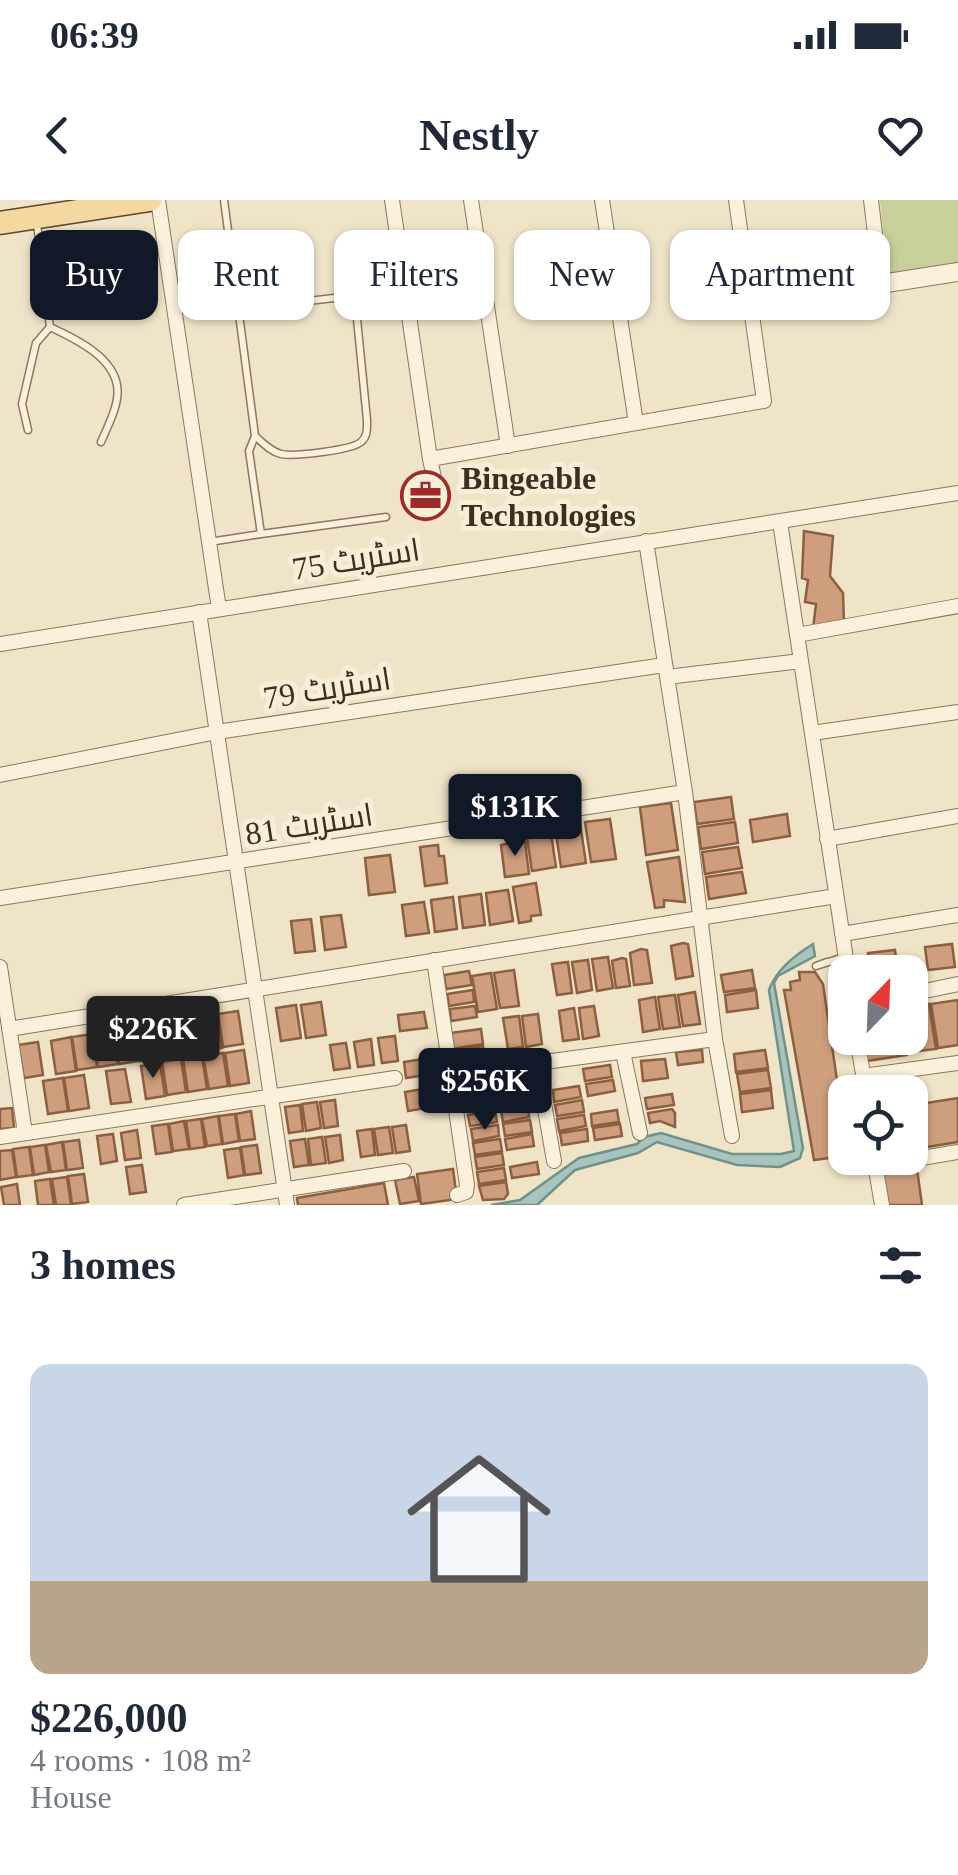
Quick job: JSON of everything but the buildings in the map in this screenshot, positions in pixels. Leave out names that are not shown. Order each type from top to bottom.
[{"type":"main road","points":[[0,223],[150,200]]},
{"type":"street","points":[[158,200],[219,609]]},
{"type":"street","points":[[392,200],[439,501]]},
{"type":"street","points":[[471,200],[508,446]]},
{"type":"street","points":[[602,200],[636,424]]},
{"type":"street","points":[[736,200],[741,230]]},
{"type":"street","points":[[872,200],[875,230]]},
{"type":"street","points":[[890,283],[958,272]]},
{"type":"street","points":[[430,459],[764,401],[755,320]]},
{"type":"street","name":"اسٹریٹ 75","points":[[0,644],[958,493]]},
{"type":"street","points":[[780,522],[845,955]]},
{"type":"street","points":[[646,541],[732,1136]]},
{"type":"street","points":[[797,635],[958,606]]},
{"type":"street","points":[[199,612],[286,1205]]},
{"type":"street","name":"اسٹریٹ 79","points":[[0,775],[217,732],[666,671],[800,661]]},
{"type":"street","points":[[812,733],[958,712]]},
{"type":"street","name":"اسٹریٹ 81","points":[[0,898],[684,792]]},
{"type":"street","points":[[827,838],[958,816]]},
{"type":"street","points":[[9,1029],[836,896]]},
{"type":"street","points":[[842,934],[958,916]]},
{"type":"street","points":[[434,960],[467,1185],[466,1192],[456,1195]]},
{"type":"street","points":[[0,967],[25,1133]]},
{"type":"street","points":[[928,990],[958,984]]},
{"type":"street","points":[[554,1161],[537,1064],[715,1039]]},
{"type":"street","points":[[623,1052],[640,1133]]},
{"type":"street","points":[[870,1075],[958,1063]]},
{"type":"street","points":[[0,1136],[396,1078]]},
{"type":"street","points":[[928,1156],[958,1152]]},
{"type":"street","points":[[184,1205],[404,1171]]},
{"type":"street","points":[[877,1175],[882,1205]]},
{"type":"lane","points":[[224,200],[228,230]]},
{"type":"lane","points":[[37,218],[50,328]]},
{"type":"lane","points":[[255,436],[268,448],[288,455],[351,447],[367,433],[358,318],[344,300],[314,300]]},
{"type":"lane","points":[[239,320],[255,436],[249,450],[262,534]]},
{"type":"lane","points":[[28,430],[22,404],[25,388],[36,342],[50,328]]},
{"type":"lane","points":[[50,328],[85,343],[113,370],[118,400],[102,442]]},
{"type":"lane","points":[[208,542],[386,517]]},
{"type":"green space","points":[[880,200],[958,200],[958,264],[890,277],[890,230],[883,230]]},
{"type":"water","points":[[813,944],[815,956],[778,976],[774,983],[803,1148],[800,1158],[780,1167],[737,1165],[657,1142],[638,1153],[575,1170],[537,1205],[491,1205],[520,1200],[579,1158],[637,1144],[644,1137],[661,1133],[732,1154],[794,1151],[769,990],[776,976],[787,964]]},
{"type":"place","name":"Bingeable Technologies","points":[[426,496]]}]
